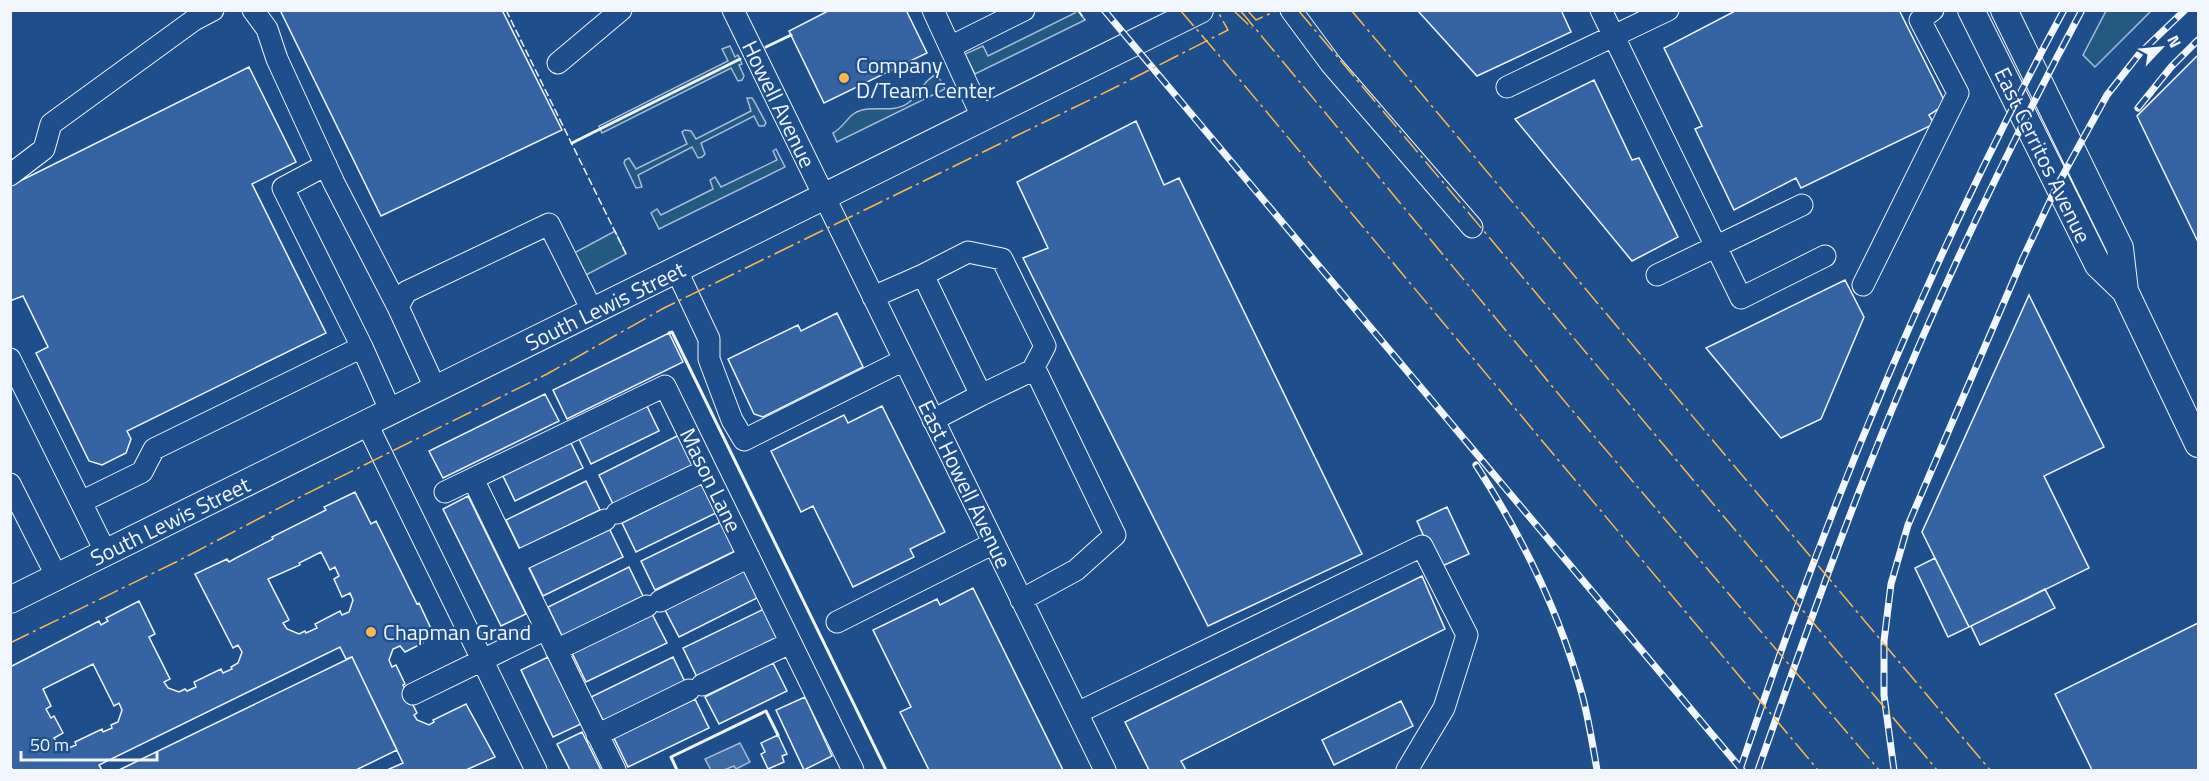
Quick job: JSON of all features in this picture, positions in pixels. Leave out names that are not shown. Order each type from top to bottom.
[{"type":"main road","name":"South Lewis Street","points":[[10,600],[825,198],[1200,10]]},
{"type":"main road","name":"East Cerritos Avenue","points":[[1971,10],[2098,265],[2125,291]]},
{"type":"main road","name":"East Cerritos Avenue","points":[[2004,10],[2120,248],[2125,291],[2199,444]]},
{"type":"street","points":[[10,176],[44,149],[51,124],[194,20],[213,10]]},
{"type":"street","points":[[253,10],[267,29],[277,59],[326,165],[398,307],[436,390]]},
{"type":"street","points":[[558,63],[621,10]]},
{"type":"street","name":"Howell Avenue","points":[[733,10],[825,198]]},
{"type":"street","points":[[933,10],[982,119]]},
{"type":"street","points":[[950,47],[1024,10]]},
{"type":"street","points":[[1290,10],[1330,64],[1472,227]]},
{"type":"street","points":[[1601,10],[1741,298],[1825,256]]},
{"type":"street","points":[[1507,87],[1668,10]]},
{"type":"street","points":[[1863,285],[1958,93],[1920,20],[1933,10]]},
{"type":"street","points":[[326,165],[283,188],[362,347],[391,412]]},
{"type":"street","name":"East Howell Avenue","points":[[825,198],[1105,771]]},
{"type":"street","points":[[1657,275],[1802,205]]},
{"type":"street","points":[[398,307],[406,292],[549,224],[593,312]]},
{"type":"street","points":[[873,297],[968,252],[1002,259],[1045,346],[1032,371]]},
{"type":"street","points":[[677,271],[709,339],[709,359],[732,420],[744,440],[904,360]]},
{"type":"street","points":[[923,275],[981,395]]},
{"type":"street","points":[[81,502],[142,472],[154,449],[362,347]]},
{"type":"street","points":[[10,359],[106,553]]},
{"type":"street","points":[[933,420],[1035,369],[1115,535],[1076,570],[1022,600]]},
{"type":"street","name":"Mason Lane","points":[[445,492],[665,386],[850,769]]},
{"type":"street","points":[[367,424],[536,771]]},
{"type":"street","points":[[514,563],[706,470]]},
{"type":"street","points":[[473,479],[615,771]]},
{"type":"street","points":[[10,484],[16,509],[57,578]]},
{"type":"street","points":[[837,622],[994,543]]},
{"type":"street","points":[[1077,713],[1422,546],[1467,635],[1443,708],[1407,771]]},
{"type":"street","points":[[556,650],[749,557]]},
{"type":"street","points":[[413,694],[546,629]]},
{"type":"street","points":[[597,735],[790,643]]},
{"type":"shaded area","points":[[1074,11],[1078,11],[1085,20],[975,74],[965,54],[983,46],[988,56],[1075,13]]},
{"type":"shaded area","points":[[2106,11],[2151,11],[2095,67],[2083,55]]},
{"type":"shaded area","points":[[730,46],[735,57],[738,55],[742,64],[739,65],[744,76],[742,80],[738,81],[731,68],[602,133],[599,126],[728,61],[722,49]]},
{"type":"shaded area","points":[[937,74],[945,89],[837,142],[833,133],[853,114],[868,109],[891,109],[903,106]]},
{"type":"shaded area","points":[[747,98],[752,98],[754,101],[766,123],[764,126],[759,126],[754,116],[701,143],[705,154],[702,157],[698,158],[692,147],[638,175],[642,187],[636,188],[624,163],[625,160],[629,158],[636,169],[687,144],[682,132],[685,130],[691,131],[696,139],[751,111]]},
{"type":"shaded area","points":[[776,149],[785,167],[659,229],[651,213],[657,209],[661,215],[713,189],[710,180],[715,177],[721,187],[777,160],[773,151]]},
{"type":"shaded area","points":[[615,231],[626,254],[586,275],[574,253]]},
{"type":"shaded area","points":[[740,743],[750,762],[736,769],[734,766],[724,770],[711,770],[705,759]]},
{"type":"building","points":[[280,10],[502,10],[562,130],[381,216]]},
{"type":"building","name":"Company D/Team Center","points":[[830,10],[906,10],[927,53],[824,103],[789,31]]},
{"type":"building","points":[[1561,10],[1571,32],[1477,76],[1418,11]]},
{"type":"building","points":[[1737,10],[1899,10],[1946,104],[1929,115],[1934,124],[1801,188],[1796,178],[1734,210],[1695,129],[1702,126],[1664,48]]},
{"type":"building","points":[[2198,55],[2198,242],[2137,116]]},
{"type":"building","points":[[249,67],[296,162],[252,184],[326,333],[127,431],[131,439],[126,453],[102,465],[89,461],[36,353],[48,347],[23,296],[10,301],[10,186]]},
{"type":"building","points":[[1594,80],[1632,160],[1639,158],[1678,237],[1632,261],[1515,119]]},
{"type":"building","points":[[1136,121],[1164,185],[1179,178],[1362,554],[1208,626],[1023,258],[1048,248],[1017,182]]},
{"type":"building","points":[[1845,280],[1864,317],[1821,419],[1781,438],[1706,348]]},
{"type":"building","points":[[2029,295],[2104,447],[2044,476],[2089,568],[1969,627],[1922,532]]},
{"type":"building","points":[[837,313],[863,367],[763,417],[754,414],[728,359],[798,325],[801,331]]},
{"type":"building","points":[[669,333],[683,362],[567,419],[553,390]]},
{"type":"building","points":[[545,394],[559,421],[443,478],[429,451]]},
{"type":"building","points":[[646,404],[659,431],[591,464],[578,437]]},
{"type":"building","points":[[882,406],[945,532],[910,549],[914,557],[853,587],[813,506],[801,512],[771,451],[844,415],[848,423]]},
{"type":"building","points":[[679,435],[694,464],[613,504],[599,475]]},
{"type":"building","points":[[570,441],[583,468],[515,501],[502,474]]},
{"type":"building","points":[[586,481],[600,510],[520,549],[506,520]]},
{"type":"building","points":[[702,483],[716,513],[636,552],[622,523]]},
{"type":"building","name":"Chapman Grand","points":[[355,492],[371,524],[376,521],[434,635],[405,652],[400,646],[393,649],[389,660],[392,667],[396,665],[405,684],[403,685],[417,713],[414,715],[417,720],[429,725],[434,722],[433,720],[466,704],[495,757],[466,770],[387,770],[403,763],[352,657],[346,659],[340,647],[99,765],[102,770],[13,770],[10,766],[10,667],[99,621],[101,625],[108,621],[106,618],[139,601],[155,634],[149,637],[170,679],[164,682],[168,688],[179,692],[185,689],[187,691],[196,687],[194,682],[221,669],[223,673],[232,669],[231,667],[238,663],[242,652],[238,645],[233,648],[195,574],[227,559],[229,562],[326,510],[324,507]],"holes":[[[321,552],[330,570],[335,567],[339,576],[334,579],[342,597],[350,593],[353,600],[349,612],[342,615],[340,611],[315,624],[317,628],[299,634],[287,629],[283,623],[289,620],[268,579],[300,565],[299,563]],[[93,664],[114,706],[119,703],[122,710],[118,722],[111,725],[112,728],[103,732],[102,729],[75,742],[76,745],[69,748],[58,744],[54,738],[63,733],[54,716],[51,718],[46,709],[51,706],[43,689]]]},
{"type":"building","points":[[468,496],[526,614],[501,626],[443,509]]},
{"type":"building","points":[[1447,507],[1469,554],[1438,568],[1417,521]]},
{"type":"building","points":[[721,522],[735,551],[655,590],[641,561]]},
{"type":"building","points":[[609,528],[623,557],[543,596],[529,567]]},
{"type":"building","points":[[1935,558],[1969,627],[1948,637],[1915,568]]},
{"type":"building","points":[[629,567],[643,596],[562,636],[548,607]]},
{"type":"building","points":[[745,568],[759,597],[679,637],[664,608]]},
{"type":"building","points":[[1422,576],[1445,629],[1181,761],[1186,770],[1149,770],[1125,722]]},
{"type":"building","points":[[973,588],[1063,770],[929,770],[900,712],[911,707],[873,630],[937,599],[940,605]]},
{"type":"building","points":[[2045,589],[2055,608],[1980,645],[1971,626]]},
{"type":"building","points":[[764,609],[778,638],[697,677],[683,648]]},
{"type":"building","points":[[652,614],[667,643],[586,682],[572,653]]},
{"type":"building","points":[[2198,623],[2198,770],[2092,770],[2055,694]]},
{"type":"building","points":[[352,657],[397,750],[356,770],[119,770]]},
{"type":"building","points":[[548,657],[581,724],[553,737],[521,670]]},
{"type":"building","points":[[673,657],[686,684],[605,724],[591,697]]},
{"type":"building","points":[[773,663],[787,691],[719,724],[705,697]]},
{"type":"building","points":[[805,697],[832,756],[804,770],[776,710]]},
{"type":"building","points":[[695,699],[709,728],[628,767],[614,738]]},
{"type":"building","points":[[1401,701],[1413,726],[1334,765],[1322,740]]},
{"type":"building","points":[[582,732],[601,770],[570,770],[557,744]]},
{"type":"building","points":[[778,735],[787,754],[782,756],[784,762],[768,769],[761,754],[765,752],[761,743]]},
{"type":"railway","points":[[1104,10],[1742,770]]},
{"type":"railway","points":[[1740,770],[1809,575],[1885,383],[1970,195],[2064,10]]},
{"type":"railway","points":[[1758,770],[1838,545],[1912,361],[1981,209],[2082,10]]},
{"type":"railway","points":[[1894,770],[1884,695],[1884,641],[1891,584],[1908,525],[2023,258],[2057,186],[2107,95],[2140,53],[2185,10]]},
{"type":"railway","points":[[2138,108],[2171,67],[2198,40]]},
{"type":"railway","points":[[1476,465],[1524,548],[1552,607],[1583,698],[1597,770]]},
{"type":"fence","points":[[506,10],[626,254]]},
{"type":"fence","points":[[1078,10],[1085,20]]},
{"type":"wall","points":[[766,47],[791,35]]},
{"type":"wall","points":[[572,143],[740,59]]},
{"type":"wall","points":[[669,333],[672,332],[886,770]]},
{"type":"wall","points":[[677,770],[671,757],[766,711],[778,735]]},
{"type":"power","points":[[1180,10],[1818,770]]},
{"type":"power","points":[[10,643],[176,562],[304,495],[547,374],[664,308],[1228,30],[1217,10]]},
{"type":"power","points":[[1233,10],[1252,28]]},
{"type":"power","points":[[1240,10],[1571,409],[1879,770]]},
{"type":"power","points":[[1247,10],[1256,20],[1278,10]]},
{"type":"power","points":[[1298,10],[1937,770]]},
{"type":"power","points":[[1351,10],[1990,770]]},
{"type":"place","name":"Company D/Team Center","points":[[844,78]]},
{"type":"place","name":"Chapman Grand","points":[[371,632]]}]
